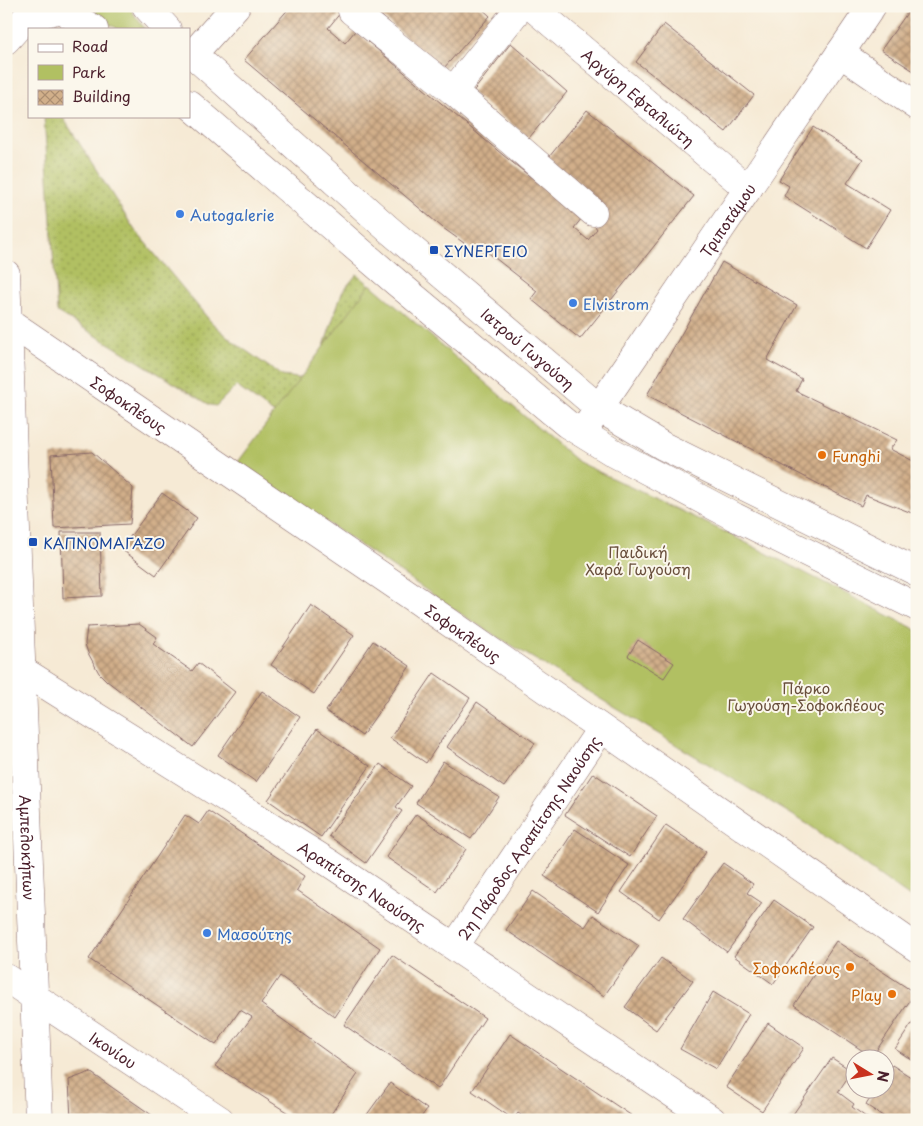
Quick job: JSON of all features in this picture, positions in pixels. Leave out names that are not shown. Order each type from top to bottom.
[{"type":"street","points":[[146,6],[166,28]]},
{"type":"street","points":[[190,53],[236,6]]},
{"type":"street","points":[[453,91],[522,6]]},
{"type":"street","name":"Αργύρη Εφταλιώτη","points":[[531,6],[748,189]]},
{"type":"street","name":"Τριποτάμου","points":[[582,433],[872,6]]},
{"type":"street","points":[[6,40],[25,19],[54,7],[92,28]]},
{"type":"street","points":[[352,11],[453,91],[593,212]]},
{"type":"street","name":"Ιατρού Γωγούση","points":[[190,53],[387,228],[599,408],[663,446],[917,572]]},
{"type":"street","points":[[840,53],[917,106]]},
{"type":"street","points":[[190,105],[396,282],[567,424],[735,517],[917,607]]},
{"type":"street","name":"Αμπελοκήπων","points":[[6,274],[14,666],[25,771],[39,1120]]},
{"type":"street","name":"Σοφοκλέους","points":[[7,321],[418,600],[601,730],[917,948]]},
{"type":"street","name":"Αραπίτσης Ναούσης","points":[[14,666],[331,864],[712,1120]]},
{"type":"street","name":"2η Πάροδος Αραπίτσης Ναούσης","points":[[455,946],[601,730]]},
{"type":"street","points":[[6,800],[25,771]]},
{"type":"street","name":"Ικονίου","points":[[6,978],[220,1120]]},
{"type":"green space","points":[[100,6],[128,6],[144,28],[116,28],[94,15]]},
{"type":"green space","points":[[44,118],[63,118],[134,229],[211,322],[235,343],[282,376],[305,379],[319,361],[342,292],[357,274],[377,291],[283,420],[236,386],[216,406],[210,405],[57,312]]},
{"type":"green space","name":"Πάρκο Γωγούση-Σοφοκλέους","points":[[370,284],[578,462],[727,533],[917,630],[917,902],[809,825],[470,620],[238,462]]},
{"type":"building","points":[[291,6],[346,6],[328,28],[345,43],[355,31],[503,155],[582,218],[574,228],[588,240],[597,229],[549,157],[587,110],[694,196],[580,339],[531,299],[537,291],[486,251],[482,256],[443,228],[244,60]]},
{"type":"building","points":[[370,6],[479,6],[490,16],[443,69]]},
{"type":"building","points":[[912,6],[917,6],[917,73],[881,50]]},
{"type":"building","points":[[664,24],[754,95],[726,132],[636,62]]},
{"type":"building","points":[[511,43],[567,92],[529,138],[472,93]]},
{"type":"building","points":[[813,127],[863,159],[847,183],[890,210],[866,248],[784,196],[789,186],[779,180]]},
{"type":"building","points":[[722,262],[797,305],[767,360],[802,379],[796,391],[897,440],[890,449],[917,463],[917,515],[866,495],[861,506],[647,395]]},
{"type":"building","points":[[92,452],[133,488],[130,524],[54,528],[51,455]]},
{"type":"building","points":[[162,493],[197,518],[156,575],[121,549]]},
{"type":"building","points":[[61,532],[100,532],[102,596],[63,598]]},
{"type":"building","points":[[311,605],[354,635],[314,694],[271,665]]},
{"type":"building","points":[[139,624],[157,637],[153,644],[192,671],[198,663],[235,692],[193,747],[107,681],[99,673],[88,653],[85,644],[87,627]]},
{"type":"building","points":[[638,640],[674,663],[664,678],[628,656]]},
{"type":"building","points":[[373,641],[410,666],[362,736],[326,711]]},
{"type":"building","points":[[434,673],[470,698],[426,763],[390,738]]},
{"type":"building","points":[[262,691],[300,717],[256,782],[218,755]]},
{"type":"building","points":[[477,702],[535,743],[504,787],[447,747]]},
{"type":"building","points":[[317,729],[370,766],[321,837],[268,800]]},
{"type":"building","points":[[443,761],[499,797],[471,839],[416,803]]},
{"type":"building","points":[[380,764],[411,786],[396,807],[402,811],[366,863],[329,836]]},
{"type":"building","points":[[593,773],[657,816],[630,857],[565,815]]},
{"type":"building","name":"Μασούτης","points":[[208,811],[305,876],[297,890],[380,948],[335,1017],[280,976],[261,1004],[358,1074],[327,1120],[299,1120],[215,1066],[252,1017],[240,1010],[216,1045],[89,959],[185,815],[199,824]]},
{"type":"building","points":[[416,814],[466,849],[437,892],[386,857]]},
{"type":"building","points":[[666,825],[706,852],[659,919],[621,892]]},
{"type":"building","points":[[575,829],[629,865],[598,912],[544,876]]},
{"type":"building","points":[[723,863],[753,884],[747,893],[762,903],[727,952],[683,919]]},
{"type":"building","points":[[533,891],[585,927],[593,915],[639,946],[604,996],[506,930]]},
{"type":"building","points":[[774,900],[813,927],[773,984],[734,956]]},
{"type":"building","points":[[836,941],[915,993],[878,1048],[858,1048],[794,1005]]},
{"type":"building","points":[[392,955],[485,1018],[438,1089],[344,1025]]},
{"type":"building","points":[[661,958],[693,981],[656,1030],[625,1007]]},
{"type":"building","points":[[713,992],[749,1014],[716,1069],[680,1049]]},
{"type":"building","points":[[917,1016],[917,1063],[896,1048]]},
{"type":"building","points":[[768,1023],[804,1048],[762,1111],[726,1087]]},
{"type":"building","points":[[510,1034],[638,1120],[528,1120],[518,1113],[513,1119],[472,1091]]},
{"type":"building","points":[[832,1058],[846,1067],[846,1080],[838,1092],[854,1104],[852,1107],[870,1120],[789,1120]]},
{"type":"building","points":[[896,1068],[917,1081],[917,1120],[889,1120],[866,1105],[871,1098],[896,1098]]},
{"type":"building","points":[[90,1072],[156,1118],[155,1120],[71,1120],[69,1080]]},
{"type":"building","points":[[390,1083],[427,1109],[419,1120],[363,1120]]},
{"type":"place","name":"Autogalerie","points":[[180,214]]},
{"type":"place","name":"ΣΥΝΕΡΓΕΙΟ","points":[[434,250]]},
{"type":"place","name":"Elvistrom","points":[[573,303]]},
{"type":"place","name":"Funghi","points":[[822,455]]},
{"type":"place","name":"ΚΑΠΝΟΜΑΓΑΖΟ","points":[[33,542]]},
{"type":"place","name":"Μασούτης","points":[[207,933]]},
{"type":"place","name":"Σοφοκλέους","points":[[850,967]]},
{"type":"place","name":"Play","points":[[892,994]]},
{"type":"park label","name":"Παιδική Χαρά Γωγούση","points":[[638,560]]}]
